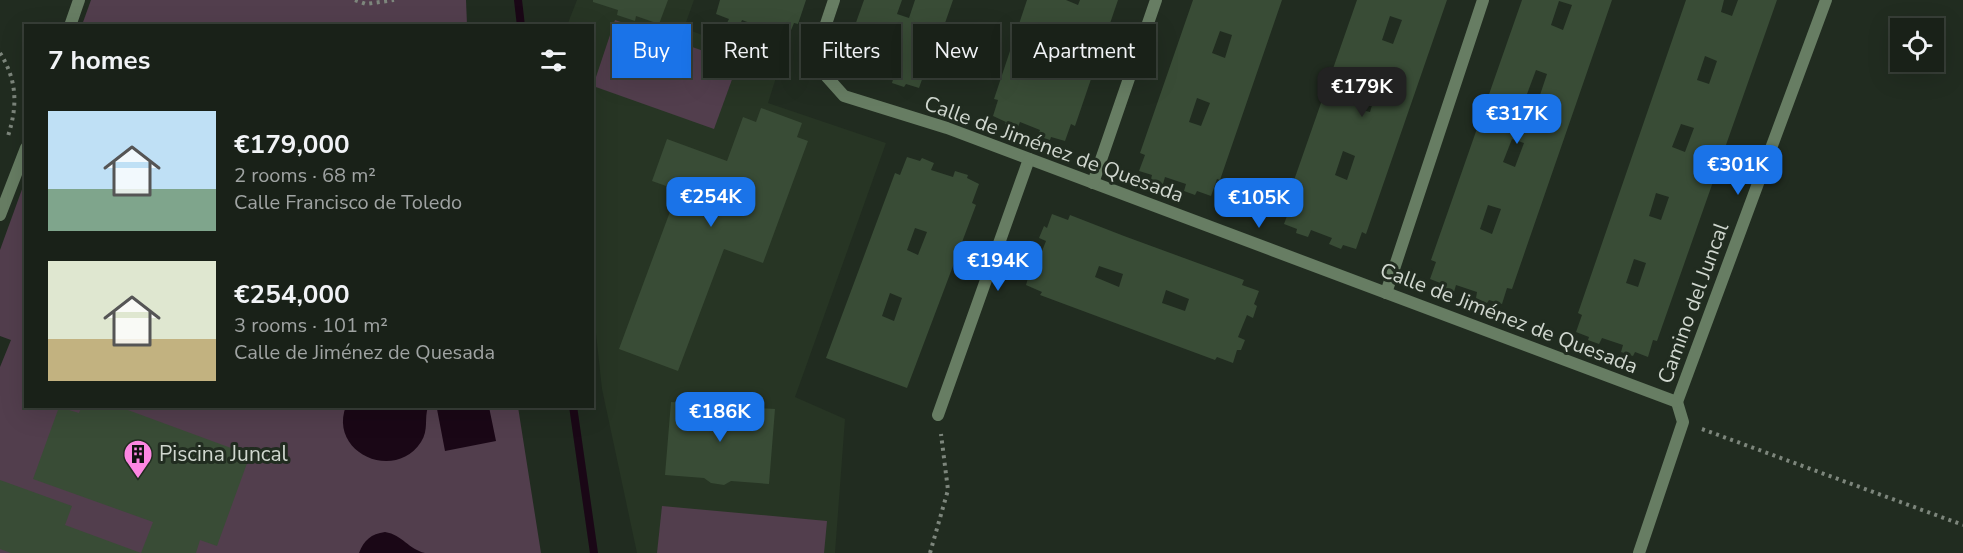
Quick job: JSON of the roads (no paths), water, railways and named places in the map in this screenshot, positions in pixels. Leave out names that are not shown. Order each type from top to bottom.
[{"type":"street","points":[[71,24],[79,0]]},
{"type":"street","name":"Calle de Jiménez de Quesada","points":[[834,0],[818,48],[827,77],[844,96],[947,128],[1677,402]]},
{"type":"street","points":[[1093,183],[1156,0]]},
{"type":"street","points":[[1386,293],[1483,0]]},
{"type":"street","name":"Camino del Juncal","points":[[1639,553],[1683,422],[1677,402],[1826,0]]},
{"type":"street","points":[[0,215],[24,153]]},
{"type":"street","points":[[938,415],[1029,159]]},
{"type":"waterway","points":[[518,0],[521,24]]},
{"type":"waterway","points":[[573,408],[594,553]]},
{"type":"place","name":"Piscina Juncal","points":[[138,480]]}]
